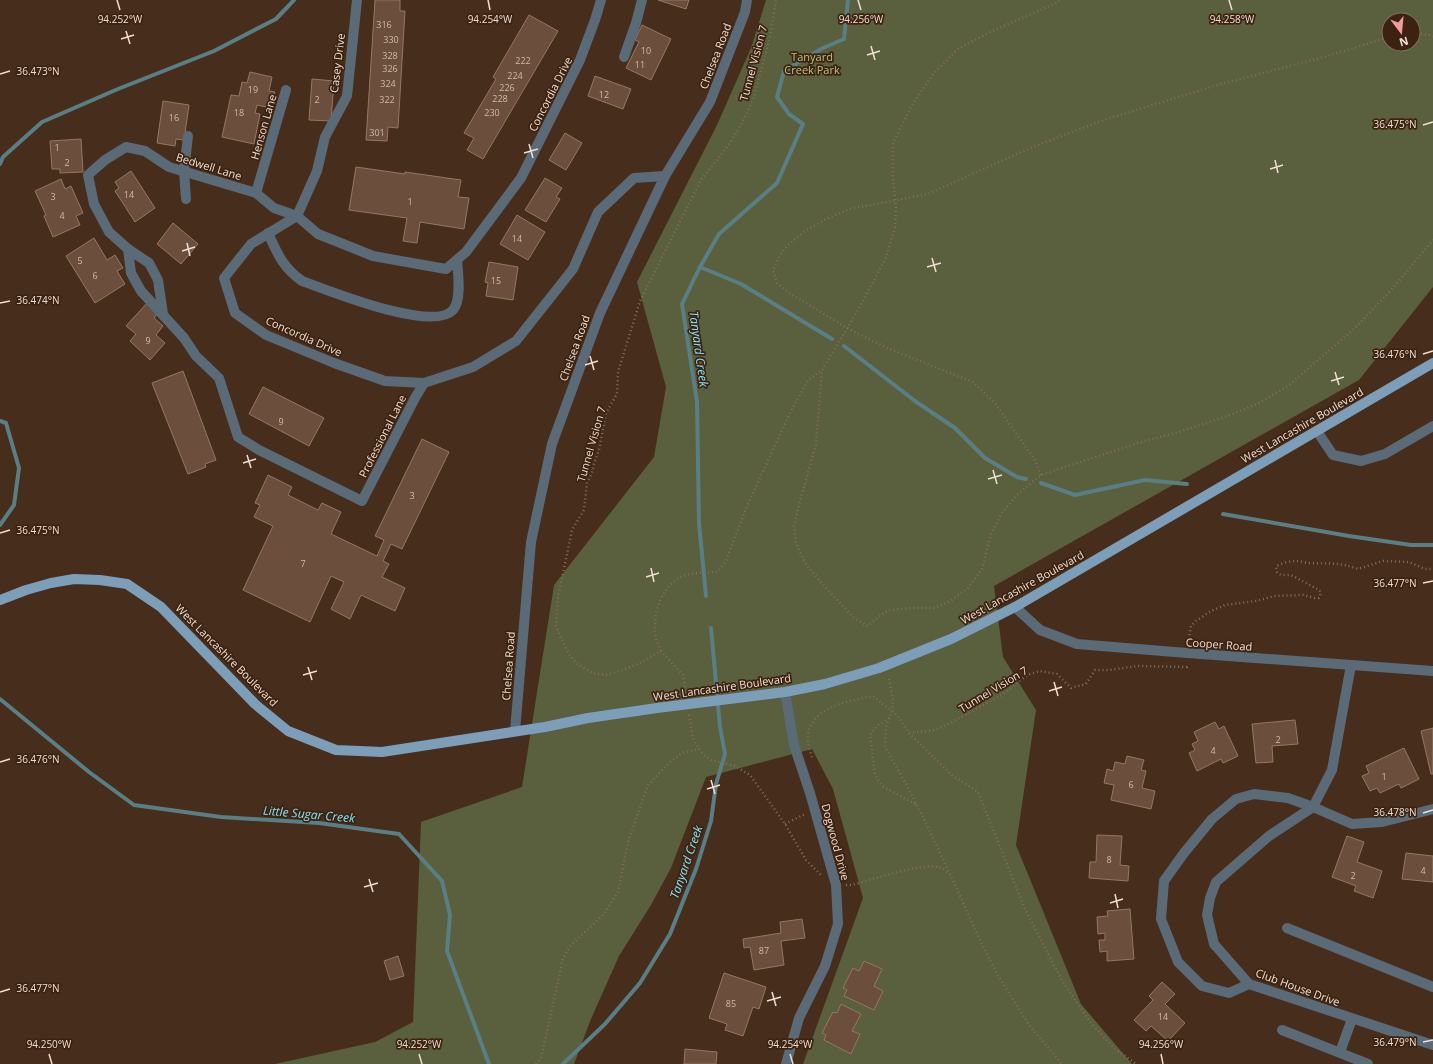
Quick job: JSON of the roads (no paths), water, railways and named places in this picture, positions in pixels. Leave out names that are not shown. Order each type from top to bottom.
[{"type":"main road","name":"West Lancashire Boulevard","points":[[0,600],[26,590],[51,583],[74,579],[100,580],[127,584],[161,607],[255,704],[288,731],[336,750],[382,752],[461,741],[657,708],[785,692],[825,684],[879,668],[951,639],[1015,607],[1433,363]]},
{"type":"street","name":"Casey Drive","points":[[297,216],[317,171],[325,137],[347,96],[357,0]]},
{"type":"street","name":"Concordia Drive","points":[[601,0],[580,60],[521,178],[466,252],[457,260],[446,269],[373,256],[318,234],[297,216],[251,244],[224,278],[235,313],[266,335],[334,363],[385,381],[424,383],[473,366],[516,341],[573,269],[598,212],[634,178],[665,176]]},
{"type":"street","points":[[624,57],[636,23],[642,0]]},
{"type":"street","name":"Chelsea Road","points":[[515,731],[531,542],[552,444],[600,313],[665,176],[710,102],[744,12],[747,0]]},
{"type":"street","name":"Henson Lane","points":[[256,193],[286,90]]},
{"type":"street","points":[[186,199],[184,171],[188,136]]},
{"type":"street","name":"Bedwell Lane","points":[[163,314],[158,280],[149,263],[128,249],[109,232],[94,204],[88,175],[105,160],[126,147],[145,151],[169,167],[256,193],[274,208],[297,216]]},
{"type":"street","points":[[268,234],[285,266],[292,274],[302,281],[382,309],[423,317],[446,315],[453,310],[457,301],[459,281],[457,260]]},
{"type":"street","points":[[128,249],[131,273],[141,291],[163,314]]},
{"type":"street","name":"Professional Lane","points":[[163,314],[184,338],[196,356],[219,378],[238,437],[259,450],[362,501],[424,383]]},
{"type":"street","points":[[1316,431],[1333,455],[1361,461],[1385,454],[1433,426]]},
{"type":"street","name":"Cooper Road","points":[[1015,607],[1040,630],[1077,644],[1433,671]]},
{"type":"street","name":"Club House Drive","points":[[1351,665],[1332,770],[1313,807],[1269,836],[1216,882],[1210,898],[1207,915],[1214,944],[1249,984],[1433,1045]]},
{"type":"street","name":"Dogwood Drive","points":[[785,692],[794,745],[810,793],[836,886],[838,924],[825,966],[799,1018],[786,1064]]},
{"type":"street","points":[[1249,984],[1229,993],[1202,986],[1178,962],[1161,919],[1164,881],[1184,853],[1212,820],[1236,799],[1254,794],[1288,798],[1352,824],[1382,822],[1433,809]]},
{"type":"street","points":[[1287,928],[1433,988]]},
{"type":"street","points":[[1340,1052],[1352,1019]]},
{"type":"street","points":[[1282,1030],[1368,1064]]},
{"type":"waterway","points":[[0,164],[3,157],[42,122],[118,89],[214,51],[276,19],[294,0]]},
{"type":"waterway","name":"Tanyard Creek","points":[[706,596],[699,523],[697,402],[682,304],[700,267],[719,234],[777,183],[803,124],[789,114],[777,97],[784,71],[823,48],[844,39],[848,0]]},
{"type":"waterway","points":[[700,267],[741,284],[832,339]]},
{"type":"waterway","points":[[844,346],[915,401],[955,428],[985,458],[1017,477],[1026,479]]},
{"type":"waterway","name":"Little Sugar Creek","points":[[0,421],[6,423],[19,468],[14,505],[0,525]]},
{"type":"waterway","points":[[1041,483],[1075,495],[1145,480],[1187,484]]},
{"type":"waterway","points":[[1223,514],[1349,536],[1411,545],[1433,545]]},
{"type":"waterway","name":"Tanyard Creek","points":[[563,1064],[605,1024],[640,983],[670,934],[696,869],[711,821],[716,784],[725,754],[720,727],[711,628]]},
{"type":"waterway","name":"Little Sugar Creek","points":[[0,699],[89,772],[134,805],[221,817],[319,823],[399,834],[442,881],[450,915],[447,951],[489,1064]]},
{"type":"park label","name":"Tanyard Creek Park","points":[[812,62]]}]
